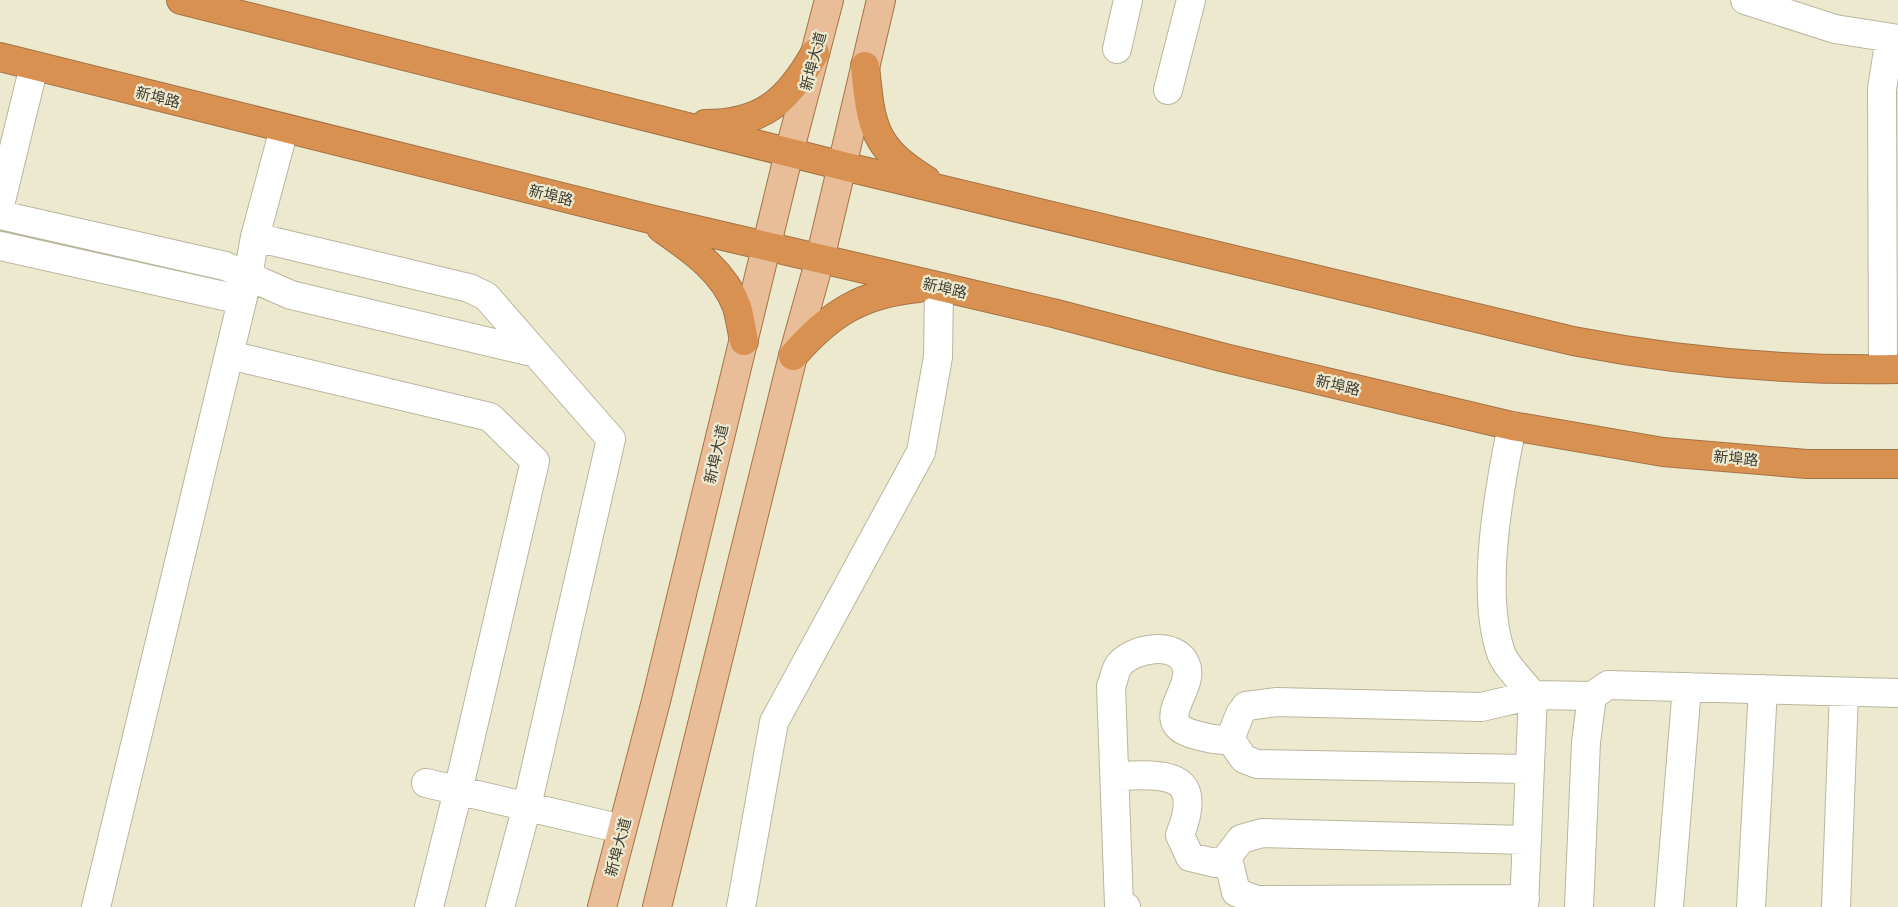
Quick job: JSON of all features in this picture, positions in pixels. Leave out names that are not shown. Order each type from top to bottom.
[{"type":"highway","points":[[181,0],[789,153],[1573,341],[1635,353],[1713,362],[1802,369],[1890,369]]},
{"type":"highway","points":[[681,125],[742,121],[765,112],[785,97],[801,78],[815,53]]},
{"type":"highway","name":"新埠路","points":[[0,57],[650,220],[939,286],[1512,426],[1663,452],[1806,464],[1898,464]]},
{"type":"highway","points":[[865,66],[873,124],[881,140],[892,156],[906,168],[947,191]]},
{"type":"highway","points":[[650,220],[694,251],[716,272],[737,307],[744,342]]},
{"type":"highway","points":[[793,356],[811,335],[853,304],[879,294],[939,286]]},
{"type":"main road","name":"新埠大道","points":[[602,907],[744,342],[789,153],[829,0]]},
{"type":"main road","points":[[657,907],[793,356],[843,166],[881,0]]},
{"type":"street","points":[[1117,49],[1128,0]]},
{"type":"street","points":[[1168,90],[1191,0]]},
{"type":"street","points":[[1745,0],[1836,29],[1894,39],[1882,89],[1890,369]]},
{"type":"street","points":[[0,205],[34,66]]},
{"type":"street","points":[[96,907],[245,288],[255,237],[284,129]]},
{"type":"street","points":[[0,215],[225,266],[245,288]]},
{"type":"street","points":[[255,237],[469,288],[486,296],[611,439],[527,806],[500,907]]},
{"type":"street","points":[[0,246],[291,295],[536,354]]},
{"type":"street","points":[[741,907],[774,722],[921,452],[938,357],[939,286]]},
{"type":"street","points":[[229,355],[490,417],[535,461],[458,791],[428,907]]},
{"type":"street","points":[[1225,860],[1230,867],[1236,892],[1244,897],[1256,900],[1524,903],[1533,696],[1501,655],[1493,615],[1493,562],[1498,509],[1512,426]]},
{"type":"street","points":[[1126,907],[1119,905],[1114,776],[1112,686],[1118,666],[1130,655],[1145,649],[1164,650],[1178,654],[1186,665],[1186,678],[1174,714],[1177,725],[1183,732],[1216,741],[1230,739]]},
{"type":"street","points":[[1230,739],[1240,714],[1246,706],[1277,702],[1481,707],[1533,696],[1592,696],[1608,685],[1898,693]]},
{"type":"street","points":[[1669,907],[1688,687]]},
{"type":"street","points":[[1751,907],[1763,689]]},
{"type":"street","points":[[1836,907],[1844,692]]},
{"type":"street","points":[[1579,907],[1586,742],[1592,696]]},
{"type":"street","points":[[1230,739],[1244,759],[1257,764],[1530,769]]},
{"type":"street","points":[[1114,776],[1153,776],[1179,782],[1187,791],[1189,804],[1180,835],[1190,857],[1204,862],[1214,863],[1225,860],[1241,839],[1262,833],[1527,840]]},
{"type":"street","points":[[426,783],[622,829]]}]
